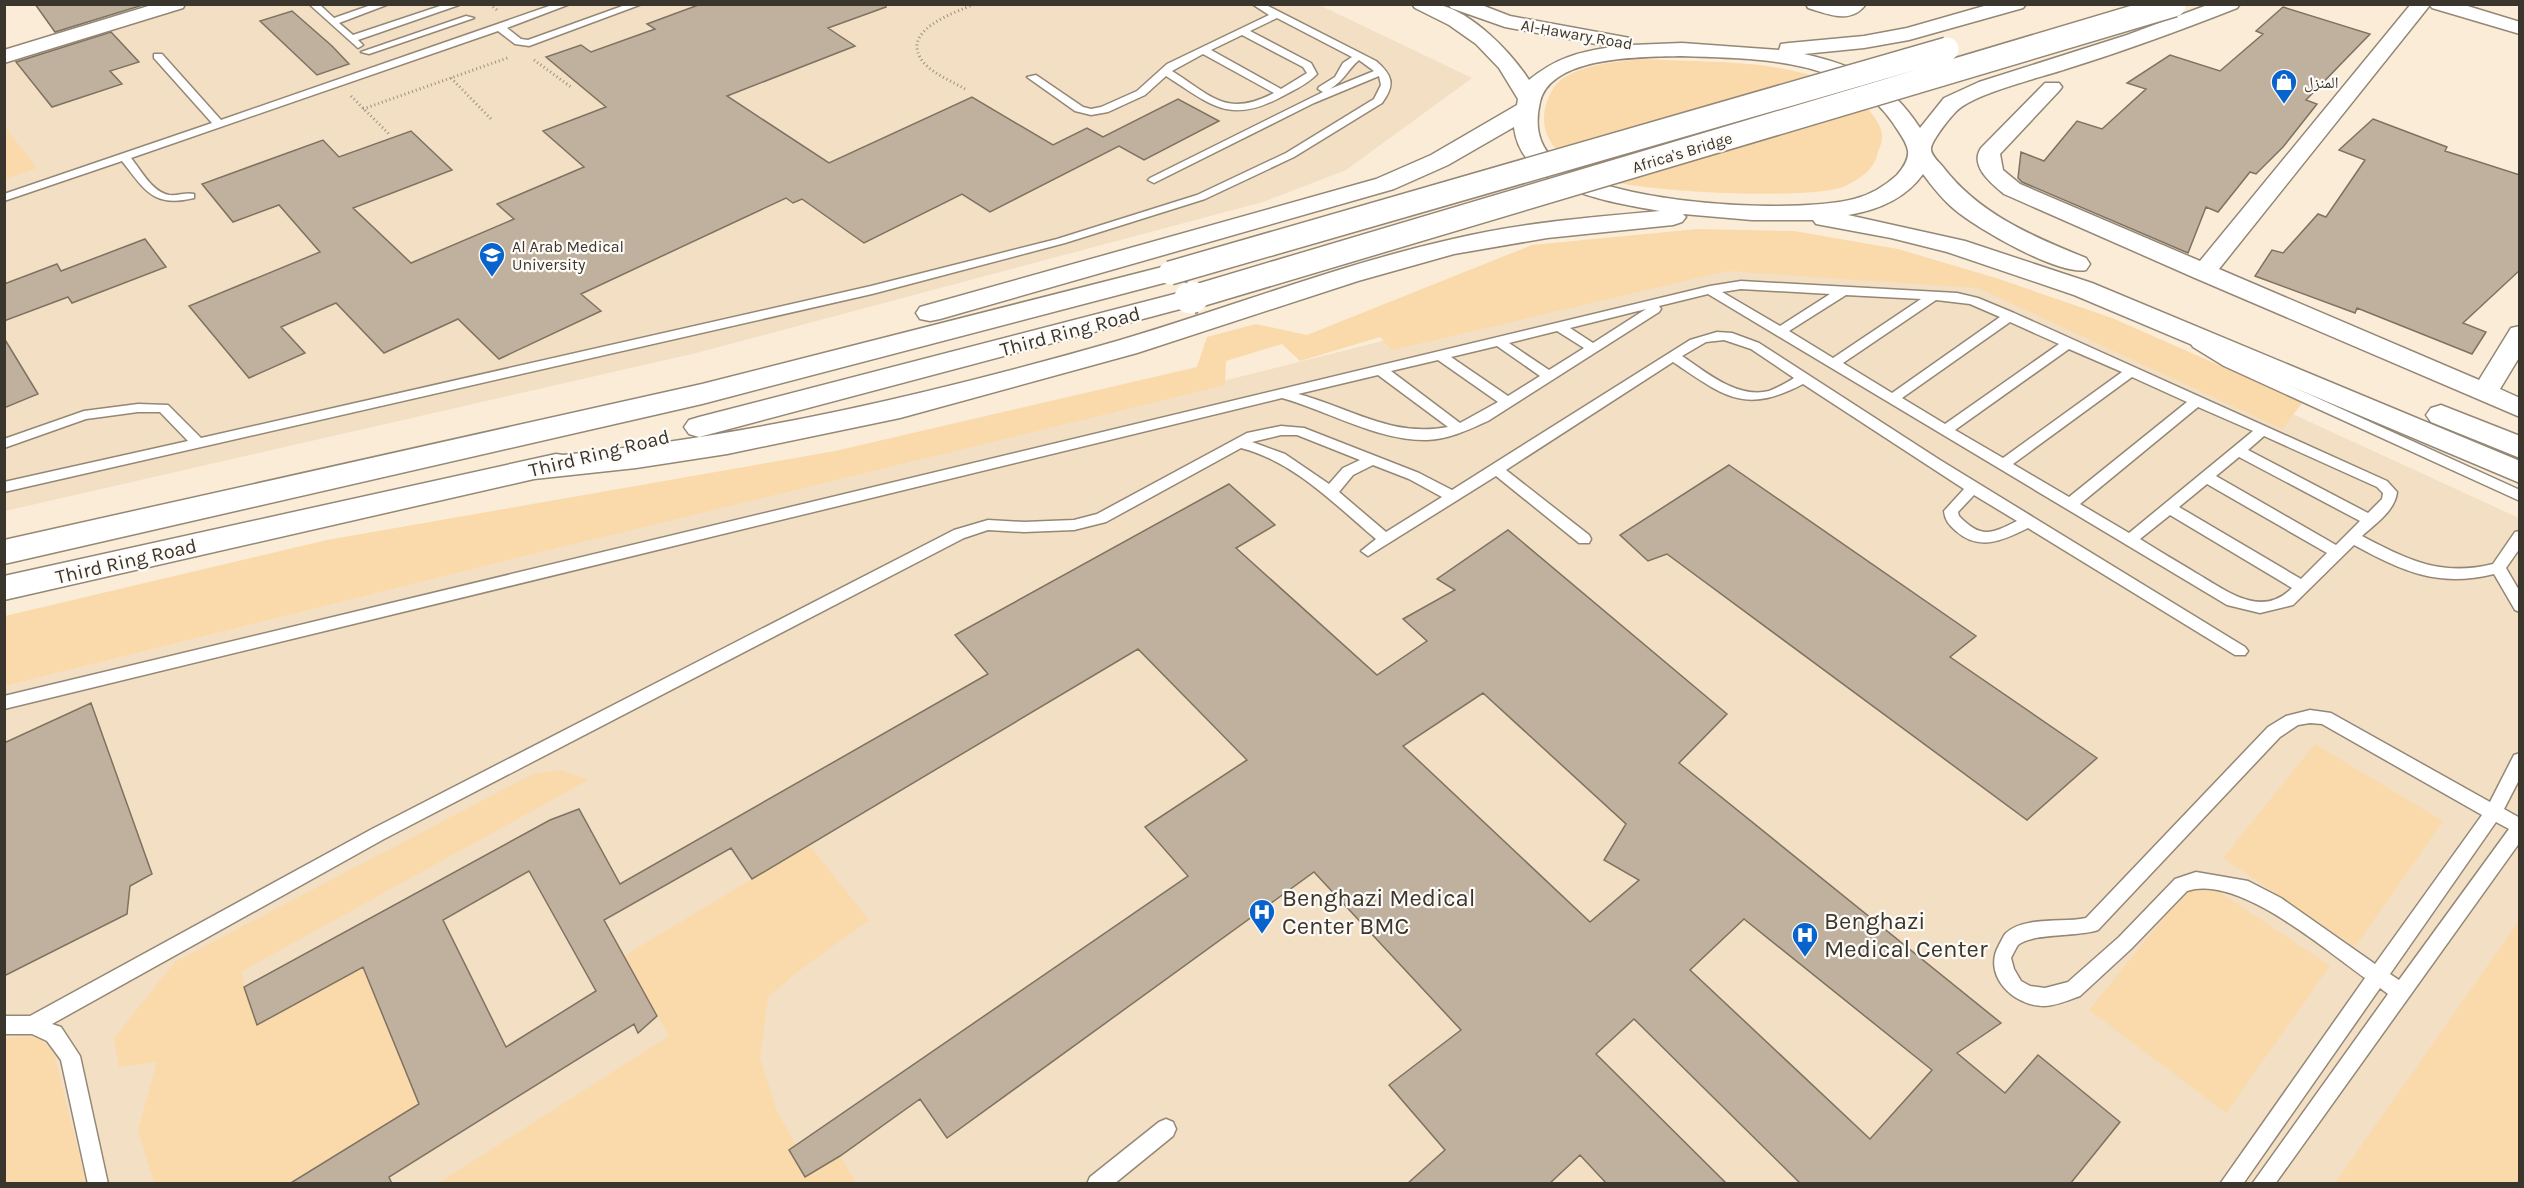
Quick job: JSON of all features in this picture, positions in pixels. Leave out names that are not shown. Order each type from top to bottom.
[{"type":"highway","name":"Al-Hawary Road","points":[[1422,4],[1478,33],[1514,70],[1526,103],[1526,135],[1537,156],[1561,176],[1590,189],[1626,198],[1737,211]]},
{"type":"highway","name":"Al-Hawary Road","points":[[1458,4],[1505,21],[1551,31],[1663,49]]},
{"type":"highway","points":[[1747,53],[1864,42],[1909,34],[2016,4]]},
{"type":"highway","points":[[1998,34],[2102,4]]},
{"type":"highway","points":[[1788,214],[1856,207],[1884,196],[1904,183],[1916,168],[1920,151],[1935,122],[1952,103],[1988,87],[2135,40],[2229,4]]},
{"type":"highway","name":"Africa's Bridge","points":[[1190,298],[2175,5]]},
{"type":"highway","name":"Africa's Bridge","points":[[1170,273],[1964,44]]},
{"type":"highway","points":[[623,412],[744,366],[1385,184],[1418,172],[1459,151],[1526,103],[1540,79],[1564,66],[1587,57],[1663,49],[1747,53],[1792,58],[1823,65],[1858,79],[1888,101],[1905,121],[1920,151],[1962,203],[1992,224],[2036,247],[2520,448]]},
{"type":"highway","points":[[535,469],[682,451],[835,422],[937,398],[1129,346],[1426,253],[1571,228],[1737,211],[1788,214],[1847,222],[1960,247],[2020,265],[2083,289],[2520,473]]},
{"type":"highway","name":"Third Ring Road","points":[[4,552],[623,412],[1170,273]]},
{"type":"highway","name":"Third Ring Road","points":[[4,588],[535,469],[1190,298]]},
{"type":"street","points":[[1815,4],[1844,12],[1857,4]]},
{"type":"street","points":[[2203,273],[2421,4]]},
{"type":"street","points":[[2439,4],[2520,28]]},
{"type":"street","points":[[4,57],[165,6]]},
{"type":"street","points":[[4,47],[38,47]]},
{"type":"street","points":[[2052,87],[1989,153],[1988,162],[1993,172],[2012,189],[2520,408]]},
{"type":"street","points":[[2485,393],[2520,334]]},
{"type":"lane","points":[[333,22],[385,4]]},
{"type":"lane","points":[[4,198],[566,4]]},
{"type":"lane","points":[[500,27],[524,48],[638,4]]},
{"type":"lane","points":[[4,487],[872,290],[1061,241],[1201,197],[1290,155],[1378,101],[1386,92],[1387,81],[1383,71],[1359,56],[1256,4]]},
{"type":"lane","points":[[314,5],[382,68]]},
{"type":"lane","points":[[351,39],[454,5],[486,32]]},
{"type":"lane","points":[[1032,77],[1079,109],[1097,111],[1141,93],[1151,87],[1165,71],[1276,15]]},
{"type":"lane","points":[[366,52],[469,18]]},
{"type":"lane","points":[[1165,71],[1232,109],[1251,106],[1309,77],[1312,71],[1310,68],[1242,31]]},
{"type":"lane","points":[[1203,50],[1280,92]]},
{"type":"lane","points":[[158,56],[219,124]]},
{"type":"lane","points":[[1310,101],[1320,91],[1339,79],[1347,65],[1359,56]]},
{"type":"lane","points":[[1154,180],[1310,101],[1383,71]]},
{"type":"lane","points":[[125,157],[158,197],[171,200],[190,196]]},
{"type":"lane","points":[[4,703],[1710,290],[1741,285],[1957,297],[1974,301],[2382,484],[2390,492],[2390,501],[2288,601],[2269,608],[2256,609],[2232,600],[1710,290]]},
{"type":"lane","points":[[1779,332],[1843,291]]},
{"type":"lane","points":[[1833,364],[1933,296]]},
{"type":"lane","points":[[1283,394],[1312,402],[1388,432],[1407,436],[1425,436],[1460,429],[1549,376],[1665,302]]},
{"type":"lane","points":[[1892,399],[2010,316]]},
{"type":"lane","points":[[1560,327],[1592,348]]},
{"type":"lane","points":[[2175,328],[2229,363],[2520,496]]},
{"type":"lane","points":[[1368,551],[1702,338],[1737,337],[1755,346],[2026,523],[2240,651]]},
{"type":"lane","points":[[1500,342],[1549,376]]},
{"type":"lane","points":[[1945,430],[2069,343]]},
{"type":"lane","points":[[1441,356],[1507,402]]},
{"type":"lane","points":[[1672,356],[1725,388],[1746,395],[1768,395],[1804,379]]},
{"type":"lane","points":[[1382,371],[1460,429]]},
{"type":"lane","points":[[2003,465],[2132,371]]},
{"type":"lane","points":[[2070,504],[2196,401]]},
{"type":"lane","points":[[4,444],[84,415],[138,408],[163,408],[198,443]]},
{"type":"lane","points":[[32,1025],[378,834],[959,534],[987,525],[1074,525],[1101,518],[1240,443],[1268,431],[1299,431],[1424,480],[1453,497]]},
{"type":"lane","points":[[2130,540],[2262,431]]},
{"type":"lane","points":[[1240,443],[1273,452],[1292,462],[1386,540]]},
{"type":"lane","points":[[2238,451],[2371,521]]},
{"type":"lane","points":[[1331,494],[1333,486],[1344,473],[1353,467],[1375,460]]},
{"type":"lane","points":[[1496,470],[1584,539]]},
{"type":"lane","points":[[2206,477],[2338,552]]},
{"type":"lane","points":[[1972,489],[1952,511],[1952,518],[1970,534],[1984,540],[1994,539],[2026,523]]},
{"type":"lane","points":[[2169,508],[2303,586]]},
{"type":"lane","points":[[2353,538],[2403,563],[2428,571],[2465,575],[2498,568],[2520,536]]},
{"type":"lane","points":[[2498,568],[2520,606]]},
{"type":"lane","points":[[2262,1184],[2402,993],[2520,827],[2325,718],[2307,716],[2291,719],[2274,732],[2092,924],[2083,927],[2032,930],[2012,939],[2002,957],[2005,972],[2014,987],[2026,994],[2045,996],[2073,990],[2125,943],[2181,885],[2196,880],[2242,887],[2275,904],[2402,993]]},
{"type":"lane","points":[[2230,1184],[2494,812],[2520,760]]},
{"type":"lane","points":[[4,1025],[32,1025],[54,1034],[70,1056],[98,1184]]},
{"type":"lane","points":[[1096,1184],[1166,1129]]},
{"type":"path","points":[[965,89],[926,65],[917,51],[917,43],[920,36],[934,21],[975,4]]},
{"type":"path","points":[[363,109],[451,78],[524,48],[571,87]]},
{"type":"path","points":[[451,78],[492,120]]},
{"type":"path","points":[[338,83],[389,134]]},
{"type":"shaded area","name":"Al Arab Medical University","points":[[193,4],[1317,4],[1472,78],[1346,170],[1263,202],[696,353],[5,511],[4,63]]},
{"type":"shaded area","points":[[1645,59],[1745,64],[1796,71],[1819,78],[1853,96],[1872,113],[1882,136],[1874,164],[1856,180],[1827,191],[1763,194],[1686,191],[1622,184],[1603,179],[1579,168],[1558,152],[1546,131],[1544,119],[1546,105],[1556,84],[1571,74],[1591,66]]},
{"type":"shaded area","points":[[5,127],[37,168],[5,179]]},
{"type":"shaded area","points":[[1697,229],[1794,231],[1898,249],[1996,278],[2112,318],[2303,402],[2282,429],[1978,288],[1727,271],[1392,350],[1380,337],[1300,361],[1282,344],[1226,361],[1225,385],[5,686],[5,616],[327,540],[835,451],[1197,367],[1207,337],[1256,324],[1307,335],[1532,245]]},
{"type":"shaded area","name":"Benghazi Medical Center BMC","points":[[1738,252],[1996,278],[2519,518],[2519,1183],[5,1184],[5,686]]},
{"type":"shaded area","points":[[2315,744],[2443,821],[2355,947],[2223,858]]},
{"type":"shaded area","points":[[561,770],[588,780],[242,971],[244,987],[258,1025],[363,967],[419,1104],[289,1183],[154,1183],[138,1130],[157,1062],[119,1067],[114,1038],[175,962],[533,774]]},
{"type":"shaded area","points":[[809,845],[869,920],[792,976],[768,997],[760,1058],[777,1112],[796,1145],[789,1150],[804,1177],[840,1156],[856,1183],[437,1184],[669,1036],[624,956]]},
{"type":"shaded area","points":[[2197,877],[2330,966],[2226,1113],[2089,1010]]},
{"type":"shaded area","points":[[2519,921],[2519,1183],[2335,1183]]},
{"type":"shaded area","points":[[38,1036],[54,1053],[86,1183],[5,1184],[5,1038]]},
{"type":"building","points":[[35,4],[143,4],[143,5],[55,32]]},
{"type":"building","points":[[701,4],[885,4],[886,7],[828,28],[855,46],[727,96],[829,163],[972,97],[1053,145],[1087,128],[1103,137],[1178,99],[1219,121],[1144,160],[1119,146],[990,212],[962,194],[864,243],[802,199],[793,203],[786,198],[581,294],[601,311],[499,359],[458,319],[384,353],[336,303],[281,327],[305,353],[249,378],[189,306],[320,252],[279,205],[233,222],[202,184],[323,140],[339,157],[411,131],[452,170],[353,208],[411,263],[514,219],[497,204],[584,167],[543,131],[606,107],[546,57],[581,45],[591,52],[655,29],[647,24]]},
{"type":"building","points":[[2283,7],[2370,34],[2306,100],[2317,104],[2283,147],[2256,174],[2250,172],[2218,212],[2206,207],[2188,253],[2022,182],[2018,178],[2021,152],[2044,161],[2077,121],[2102,129],[2146,89],[2127,83],[2170,55],[2220,71],[2263,34],[2256,31]]},
{"type":"building","points":[[292,11],[349,64],[317,75],[260,21]]},
{"type":"building","points":[[111,32],[139,62],[110,71],[122,84],[52,107],[16,62]]},
{"type":"building","points":[[2373,119],[2447,147],[2445,151],[2520,175],[2520,270],[2463,323],[2486,332],[2472,354],[2357,308],[2355,313],[2255,276],[2272,250],[2283,253],[2318,214],[2326,217],[2365,160],[2339,150]]},
{"type":"building","points":[[145,239],[166,267],[72,303],[68,297],[4,321],[4,284],[57,264],[61,271]]},
{"type":"building","points":[[4,338],[38,394],[4,408]]},
{"type":"building","points":[[1729,465],[1976,636],[1950,657],[2097,758],[2027,820],[1667,554],[1648,561],[1620,535]]},
{"type":"building","points":[[1229,484],[1275,525],[1236,548],[1377,675],[1427,641],[1403,619],[1455,590],[1437,579],[1508,530],[1727,714],[1679,763],[2001,1023],[1957,1053],[2005,1093],[2038,1055],[2120,1122],[2070,1184],[1801,1184],[1634,1019],[1596,1054],[1727,1184],[1607,1184],[1580,1155],[1549,1184],[1407,1184],[1445,1150],[1389,1085],[1461,1030],[1314,872],[947,1138],[920,1099],[840,1156],[805,1177],[789,1150],[1188,876],[1145,827],[1247,760],[1138,649],[752,879],[731,848],[604,920],[657,1016],[638,1033],[634,1024],[389,1177],[392,1184],[289,1184],[419,1104],[363,967],[257,1025],[244,987],[550,820],[579,809],[620,884],[988,674],[955,635]],"holes":[[[1483,693],[1626,824],[1604,860],[1639,880],[1590,922],[1403,746]],[[529,871],[596,991],[506,1047],[443,920]],[[1744,919],[1932,1070],[1870,1139],[1690,970]]]},
{"type":"building","points":[[91,703],[152,874],[130,886],[127,914],[4,976],[4,743]]},
{"type":"place","name":"المنزل","points":[[2284,105]]},
{"type":"place","name":"Al Arab Medical University","points":[[492,278]]},
{"type":"place","name":"Benghazi Medical Center BMC","points":[[1262,935]]},
{"type":"place","name":"Benghazi Medical Center","points":[[1805,958]]}]
